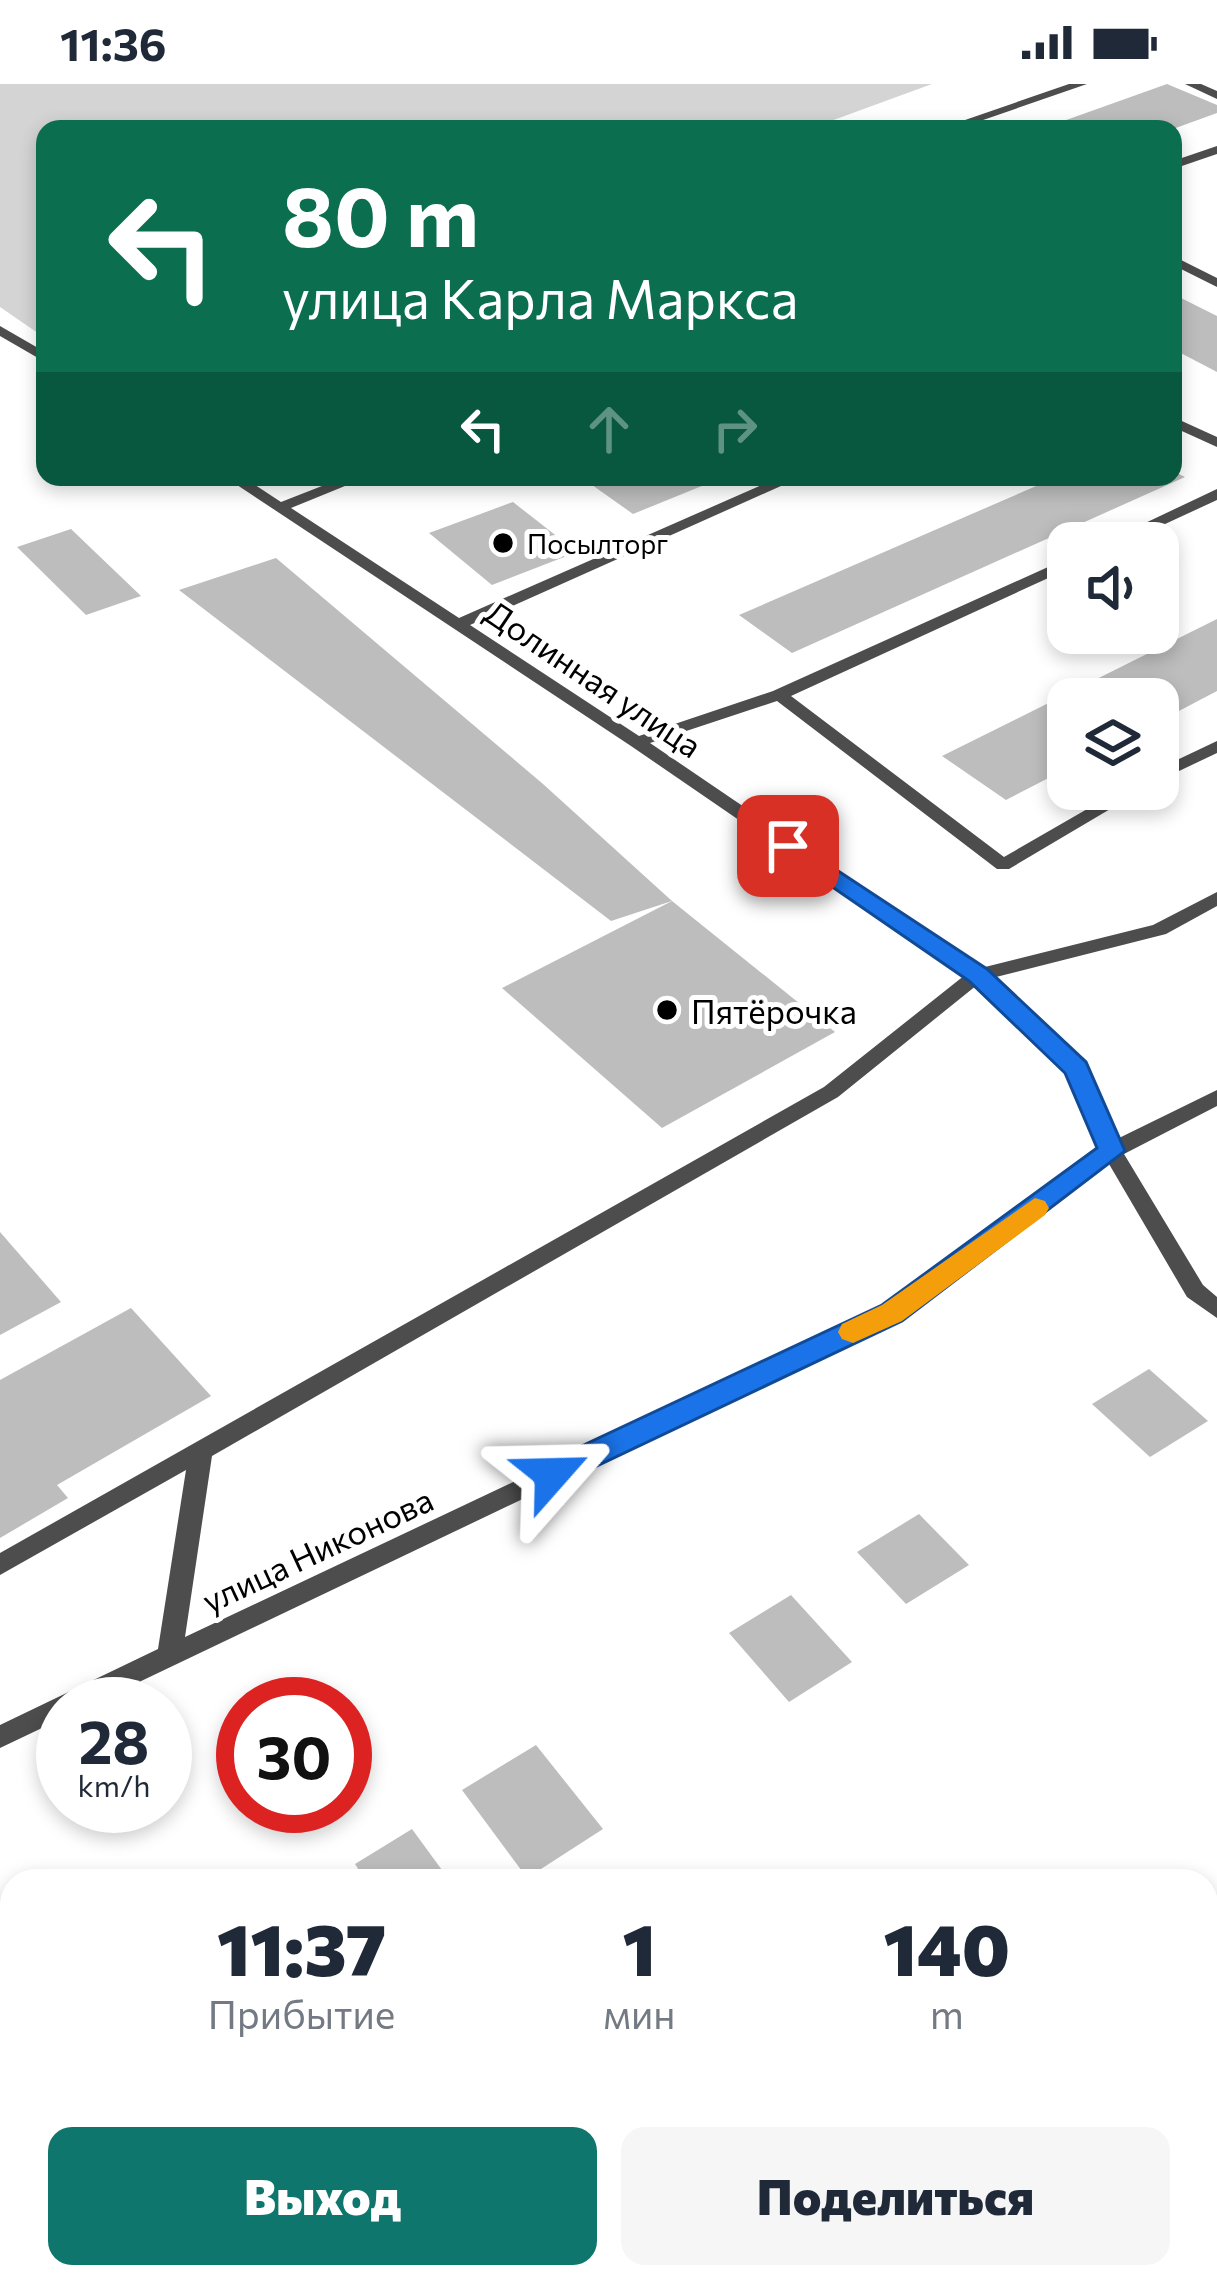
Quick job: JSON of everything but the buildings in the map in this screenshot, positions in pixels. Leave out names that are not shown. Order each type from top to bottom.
[{"type":"street","points":[[972,120],[1081,84]]},
{"type":"street","points":[[1191,84],[1217,95]]},
{"type":"street","points":[[1182,162],[1217,150]]},
{"type":"street","points":[[1182,265],[1217,283]]},
{"type":"street","points":[[0,330],[36,352]]},
{"type":"street","points":[[1182,426],[1217,443]]},
{"type":"street","name":"Долинная улица","points":[[247,486],[637,742],[978,975],[1076,1069],[1112,1151],[1195,1291],[1217,1310]]},
{"type":"street","points":[[280,507],[335,486]]},
{"type":"street","points":[[459,624],[773,486]]},
{"type":"street","points":[[1156,522],[1217,494]]},
{"type":"street","points":[[637,742],[779,695],[1047,572]]},
{"type":"street","points":[[779,695],[1003,865],[1099,810]]},
{"type":"street","points":[[1179,765],[1217,746]]},
{"type":"street","points":[[0,1565],[831,1092],[978,975],[1159,930],[1217,898]]},
{"type":"street","name":"улица Никонова","points":[[124,1677],[892,1313],[1112,1151],[1217,1097]]},
{"type":"street","points":[[170,1655],[201,1451]]},
{"type":"street","name":"улица Никонова","points":[[0,1737],[36,1720]]},
{"type":"shaded area","points":[[0,84],[932,84],[834,120],[36,120],[36,332],[0,307]]},
{"type":"slow traffic","points":[[853,1332],[892,1313],[1035,1208]]},
{"type":"place","name":"Посылторг","points":[[503,543]]},
{"type":"place","name":"Пятёрочка","points":[[667,1010]]},
{"type":"route","points":[[552,1474],[892,1313],[1112,1151],[1076,1069],[978,975],[788,846]]}]
